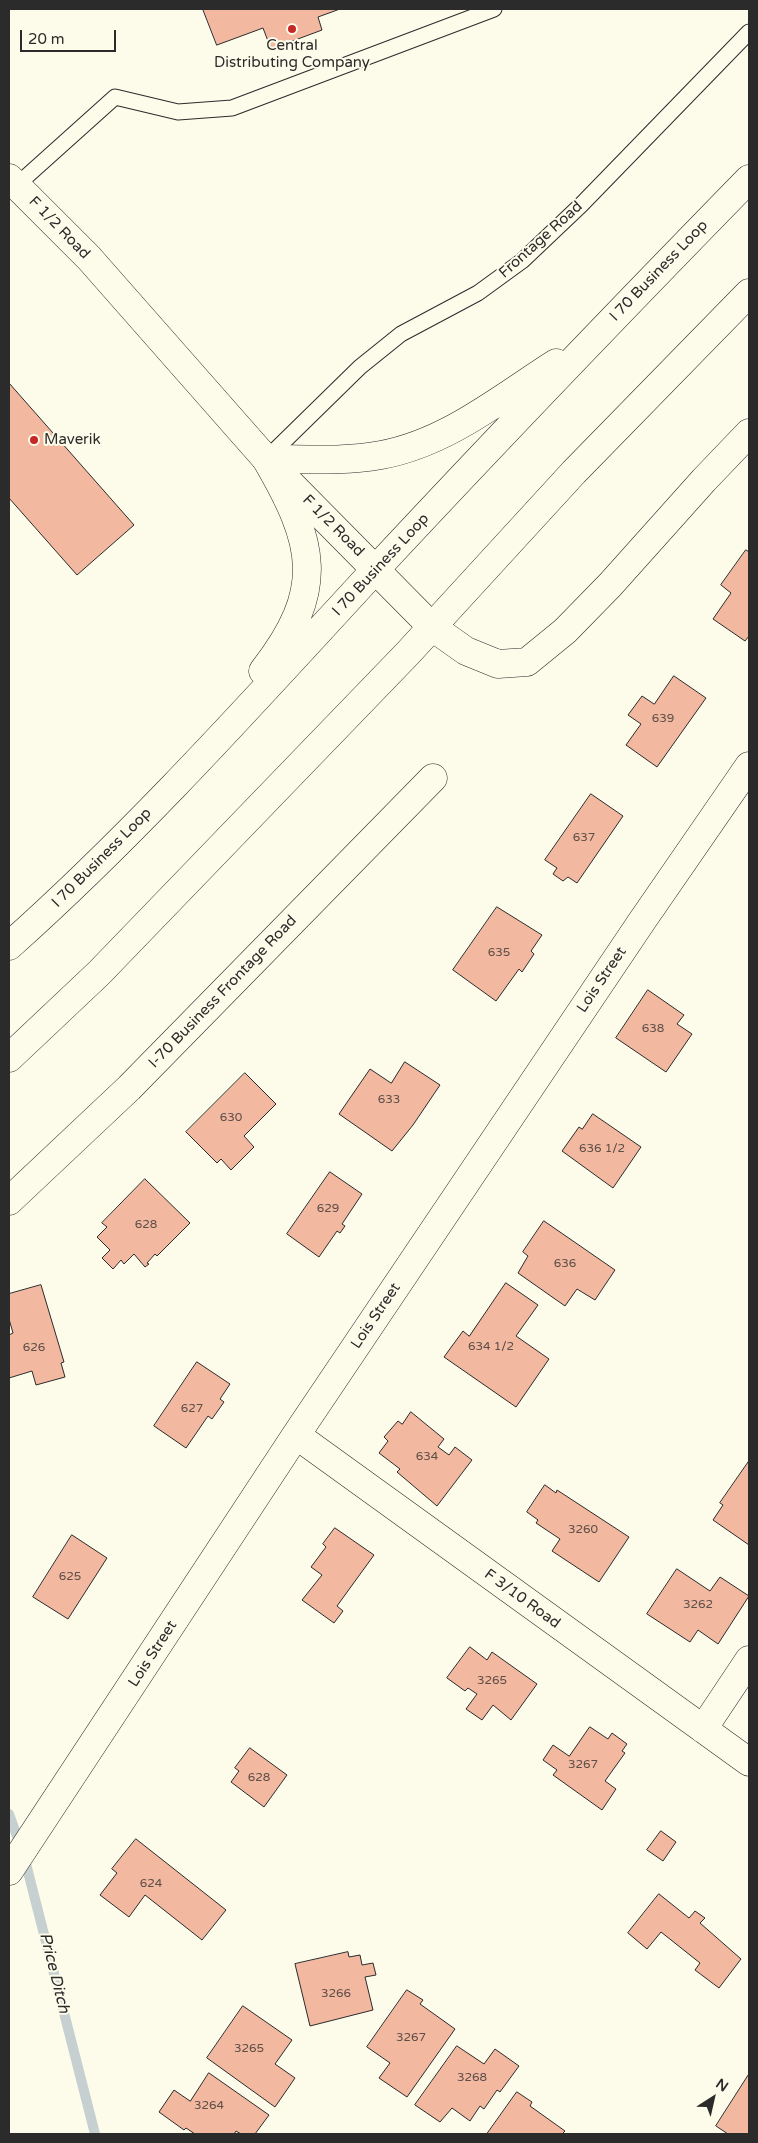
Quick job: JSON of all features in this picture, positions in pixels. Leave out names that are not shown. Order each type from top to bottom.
[{"type":"street","name":"I 70 Business Loop","points":[[9,946],[63,898],[172,788],[593,338],[749,179]]},
{"type":"street","name":"F 1/2 Road","points":[[12,186],[89,258],[266,459],[432,627],[466,651],[498,664],[527,662],[565,631],[610,585],[749,433]]},
{"type":"street","points":[[9,1058],[100,973],[432,627],[574,472],[749,293]]},
{"type":"street","points":[[266,459],[350,458],[381,455],[419,445],[450,431],[593,338]]},
{"type":"street","points":[[172,788],[271,661],[292,628],[303,601],[308,578],[307,552],[299,524],[287,494],[266,459]]},
{"type":"street","name":"Lois Street","points":[[9,1871],[296,1435],[636,930],[749,766]]},
{"type":"street","name":"I-70 Business Frontage Road","points":[[9,1201],[129,1088],[433,778]]},
{"type":"street","name":"F 3/10 Road","points":[[296,1435],[749,1762]]},
{"type":"street","points":[[704,1729],[749,1660]]},
{"type":"lane","points":[[12,186],[115,97],[178,112],[232,108],[494,9]]},
{"type":"lane","name":"Frontage Road","points":[[266,459],[360,367],[401,334],[478,293],[522,261],[581,205],[749,32]]},
{"type":"building","name":"Central Distributing Company","points":[[203,9],[340,9],[318,17],[322,30],[271,49],[263,28],[217,45]]},
{"type":"building","name":"Maverik","points":[[9,383],[134,525],[77,575],[9,498]]},
{"type":"building","points":[[746,550],[749,552],[749,636],[745,641],[713,619],[731,593],[721,585]]},
{"type":"building","points":[[674,676],[706,698],[657,767],[626,745],[641,724],[628,715],[642,696],[654,704]]},
{"type":"building","points":[[591,794],[623,816],[577,883],[568,877],[563,881],[553,874],[557,868],[545,860]]},
{"type":"building","points":[[497,907],[542,935],[531,951],[534,954],[522,972],[519,969],[496,1001],[453,970]]},
{"type":"building","points":[[648,990],[684,1015],[677,1024],[692,1034],[666,1072],[616,1038]]},
{"type":"building","points":[[405,1062],[440,1085],[413,1125],[392,1151],[339,1114],[370,1069],[391,1083]]},
{"type":"building","points":[[245,1073],[276,1104],[244,1136],[254,1147],[231,1170],[221,1159],[217,1163],[186,1132]]},
{"type":"building","points":[[593,1114],[641,1147],[613,1188],[562,1151],[579,1127],[582,1129]]},
{"type":"building","points":[[330,1172],[362,1194],[342,1224],[345,1226],[340,1233],[337,1231],[319,1257],[287,1234]]},
{"type":"building","points":[[145,1179],[190,1223],[157,1256],[155,1254],[145,1267],[134,1254],[124,1264],[121,1260],[113,1269],[102,1258],[110,1250],[97,1237],[107,1227],[102,1223]]},
{"type":"building","points":[[544,1221],[615,1270],[595,1300],[577,1289],[565,1306],[518,1273],[528,1256],[523,1252]]},
{"type":"building","points":[[506,1283],[538,1305],[516,1336],[549,1359],[516,1407],[444,1357],[463,1331],[469,1336]]},
{"type":"building","points":[[41,1285],[64,1362],[61,1363],[65,1377],[36,1385],[32,1371],[9,1378],[9,1335],[13,1333],[9,1319],[9,1294]]},
{"type":"building","points":[[197,1362],[230,1384],[220,1399],[224,1402],[212,1419],[208,1416],[186,1448],[154,1426]]},
{"type":"building","points":[[411,1412],[444,1439],[438,1447],[449,1455],[455,1447],[472,1460],[437,1506],[397,1472],[400,1469],[379,1453],[388,1441],[384,1437],[398,1421],[402,1424]]},
{"type":"building","points":[[749,1461],[749,1545],[713,1520],[723,1505],[720,1503]]},
{"type":"building","points":[[545,1485],[556,1493],[557,1490],[629,1537],[599,1582],[552,1551],[560,1539],[536,1523],[538,1520],[527,1512]]},
{"type":"building","points":[[335,1528],[374,1555],[337,1606],[343,1611],[334,1623],[302,1600],[322,1575],[311,1567],[326,1547],[323,1544]]},
{"type":"building","points":[[72,1535],[107,1558],[68,1619],[33,1597]]},
{"type":"building","points":[[677,1569],[710,1591],[720,1577],[749,1596],[718,1644],[698,1630],[690,1642],[647,1614]]},
{"type":"building","points":[[470,1647],[487,1660],[492,1652],[537,1684],[511,1720],[493,1705],[482,1720],[466,1709],[477,1694],[468,1688],[465,1691],[447,1678]]},
{"type":"building","points":[[590,1727],[608,1739],[612,1733],[627,1744],[622,1751],[625,1753],[605,1781],[616,1789],[602,1810],[553,1775],[557,1770],[543,1760],[553,1745],[569,1756]]},
{"type":"building","points":[[250,1748],[287,1775],[264,1807],[231,1782],[239,1771],[235,1768]]},
{"type":"building","points":[[661,1831],[676,1842],[663,1861],[647,1850]]},
{"type":"building","points":[[136,1839],[226,1910],[202,1940],[145,1895],[129,1917],[100,1895],[117,1873],[112,1869]]},
{"type":"building","points":[[659,1894],[689,1918],[695,1911],[705,1918],[700,1923],[741,1959],[719,1988],[695,1970],[700,1963],[661,1932],[647,1949],[628,1933]]},
{"type":"building","points":[[348,1952],[349,1957],[360,1955],[362,1965],[373,1963],[376,1975],[365,1977],[373,2010],[310,2026],[295,1964]]},
{"type":"building","points":[[407,1990],[423,2000],[420,2004],[455,2029],[407,2097],[379,2078],[390,2063],[367,2047]]},
{"type":"building","points":[[243,2006],[292,2040],[275,2064],[295,2078],[275,2107],[207,2058]]},
{"type":"building","points":[[457,2046],[484,2064],[495,2049],[519,2066],[500,2092],[497,2090],[484,2109],[480,2106],[470,2121],[452,2108],[440,2122],[415,2105]]},
{"type":"building","points":[[209,2073],[269,2115],[255,2134],[241,2134],[236,2131],[234,2134],[195,2134],[186,2128],[184,2130],[159,2112],[174,2090],[190,2101]]},
{"type":"building","points":[[749,2074],[749,2134],[728,2134],[716,2126]]},
{"type":"building","points":[[517,2092],[532,2102],[530,2106],[565,2131],[562,2134],[487,2134]]},
{"type":"waterway","name":"Price Ditch","points":[[9,1814],[24,1856],[95,2134]]},
{"type":"place","name":"Central Distributing Company","points":[[292,29]]},
{"type":"place","name":"Maverik","points":[[34,440]]}]
